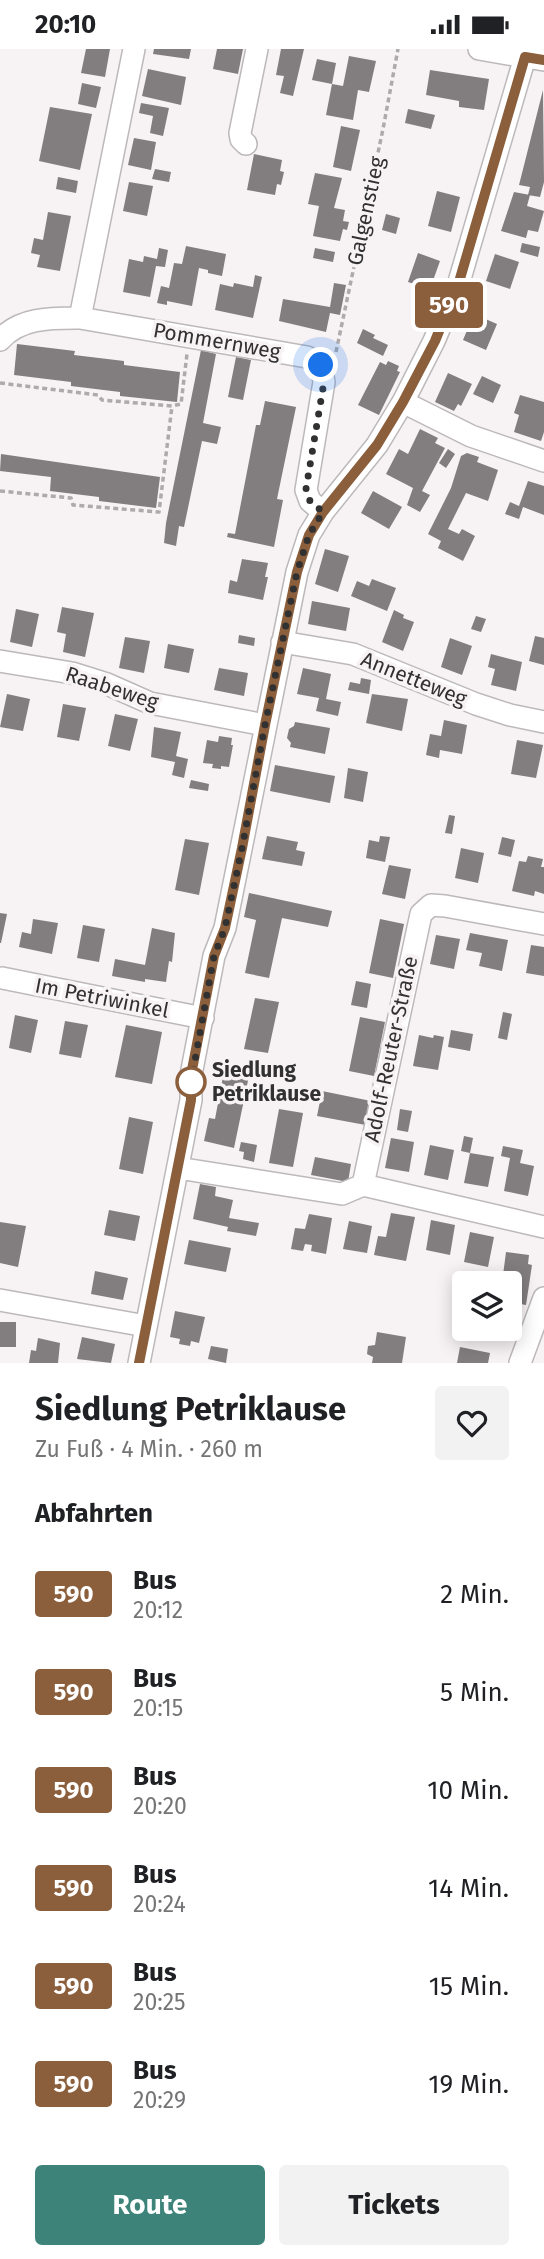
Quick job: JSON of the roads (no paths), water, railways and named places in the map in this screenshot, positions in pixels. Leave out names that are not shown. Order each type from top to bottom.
[{"type":"street","points":[[80,318],[134,49]]},
{"type":"street","points":[[246,144],[240,133],[257,49]]},
{"type":"street","points":[[139,1363],[191,1100],[191,1075],[214,956],[225,928],[297,572],[309,535],[323,512],[377,445],[435,341],[459,282],[534,59],[479,49]]},
{"type":"street","name":"Pommernweg","points":[[0,340],[15,327],[32,321],[80,318],[307,356],[321,365],[324,382],[306,489],[310,501],[323,512]]},
{"type":"street","points":[[403,402],[471,436],[544,461]]},
{"type":"street","name":"Annetteweg","points":[[282,642],[353,654],[487,708],[544,722]]},
{"type":"street","name":"Raabeweg","points":[[0,661],[72,673],[107,684],[150,703],[265,725]]},
{"type":"street","name":"Adolf-Reuter-Straße","points":[[363,1185],[421,914],[431,905],[445,905],[544,925]]},
{"type":"street","name":"Im Petriwinkel","points":[[2,978],[202,1018]]},
{"type":"street","points":[[178,1168],[342,1195],[363,1185],[544,1227]]},
{"type":"street","points":[[520,1363],[544,1298]]},
{"type":"street","points":[[0,1300],[146,1326]]},
{"type":"place","name":"Siedlung Petriklause","points":[[191,1082]]}]
